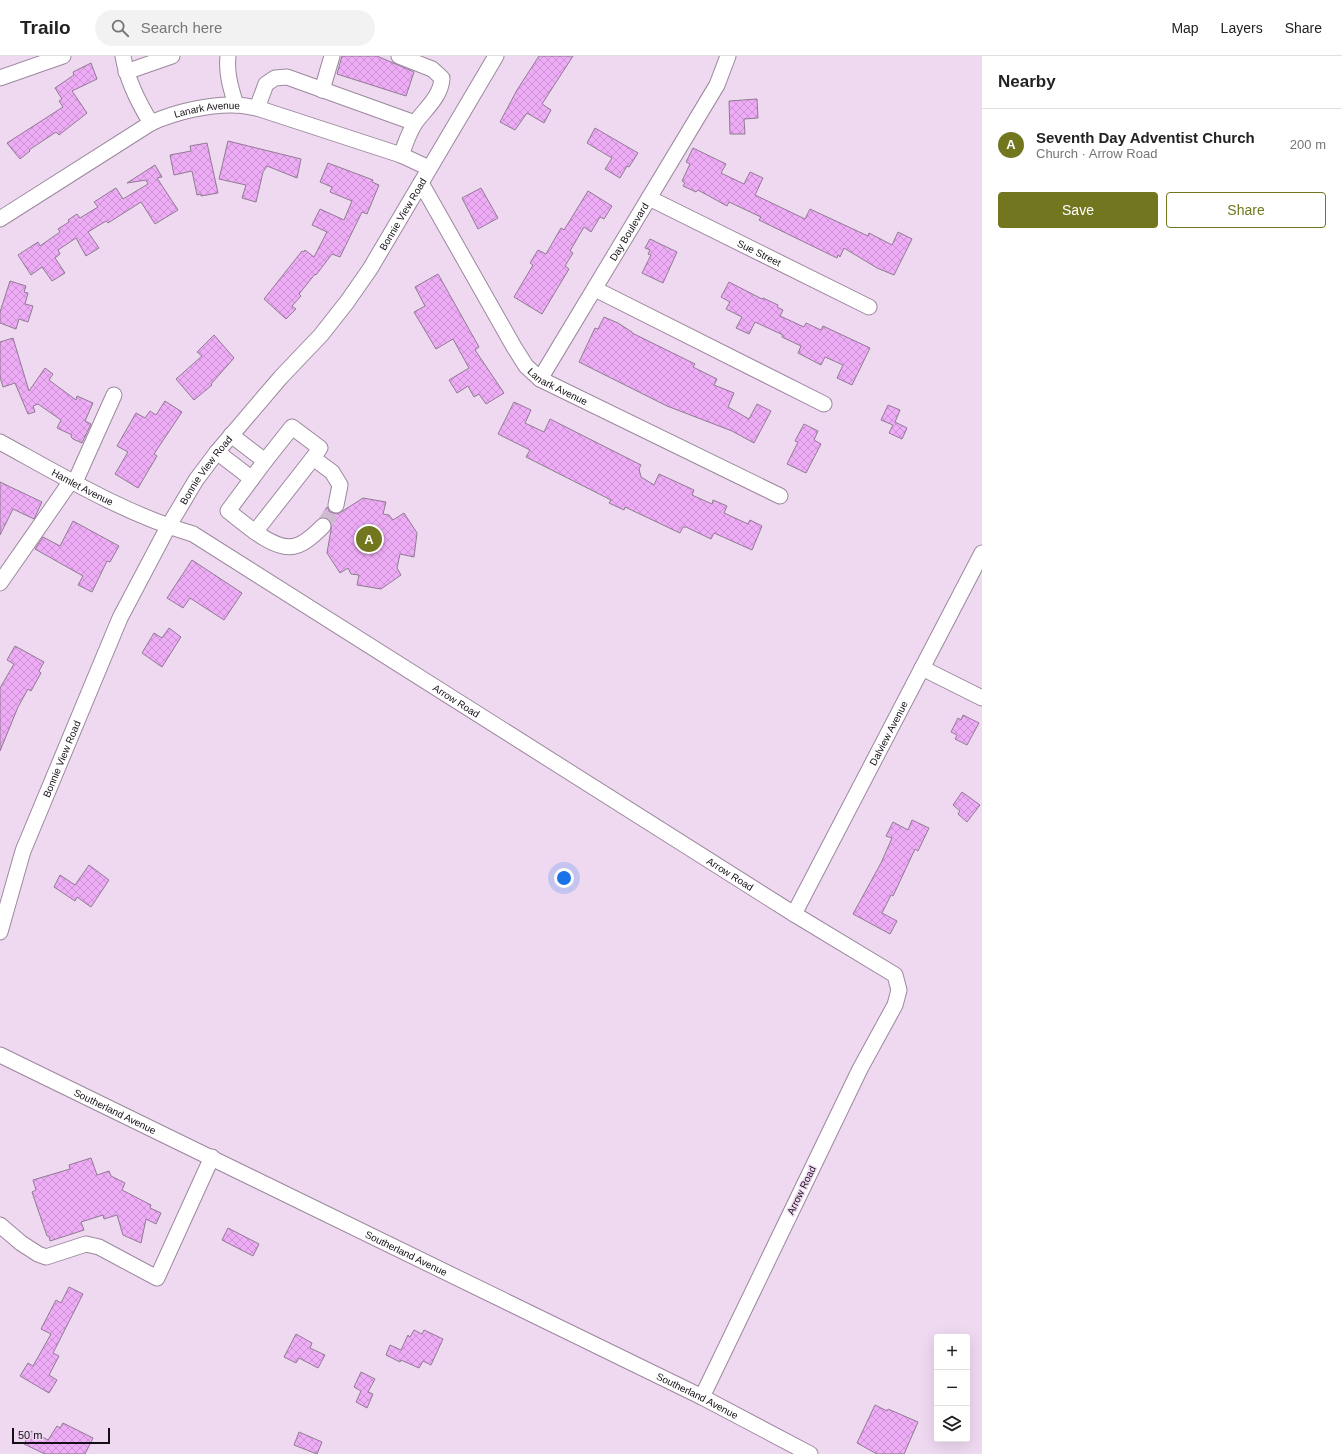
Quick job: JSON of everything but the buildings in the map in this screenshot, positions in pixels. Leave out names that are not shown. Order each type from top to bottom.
[{"type":"street","points":[[0,78],[63,56]]},
{"type":"street","points":[[123,56],[126,72],[138,102],[151,123]]},
{"type":"street","points":[[126,72],[172,56]]},
{"type":"street","points":[[228,56],[227,64],[230,86],[236,104]]},
{"type":"street","points":[[322,90],[332,56]]},
{"type":"street","points":[[399,56],[432,69],[442,78],[442,86],[431,104],[415,123],[401,155]]},
{"type":"street","name":"Bonnie View Road","points":[[0,932],[4,914],[28,838],[120,618],[168,527],[196,480],[217,452],[282,376],[321,335],[348,302],[370,269],[496,56]]},
{"type":"street","name":"Day Boulevard","points":[[540,379],[717,85],[728,56]]},
{"type":"street","points":[[257,108],[266,84],[275,78],[288,77],[415,123]]},
{"type":"street","name":"Lanark Avenue","points":[[2,219],[151,123],[168,115],[188,110],[236,104],[257,108],[401,155],[429,168]]},
{"type":"street","name":"Lanark Avenue","points":[[421,183],[514,347],[526,366],[540,379],[780,496]]},
{"type":"street","name":"Sue Street","points":[[649,198],[869,307]]},
{"type":"street","points":[[595,289],[824,404]]},
{"type":"street","points":[[0,582],[73,481],[114,396]]},
{"type":"street","points":[[255,532],[320,448],[292,427],[228,511],[255,532],[282,547],[296,546],[314,535],[323,526]]},
{"type":"street","points":[[231,435],[265,461]]},
{"type":"street","name":"Hamlet Avenue","points":[[0,442],[150,520],[168,527]]},
{"type":"street","points":[[217,452],[252,479]]},
{"type":"street","points":[[312,458],[332,472],[340,486],[336,505]]},
{"type":"street","name":"Arrow Road","points":[[168,527],[193,534],[794,914],[895,975],[899,990],[896,1005],[843,1103],[702,1397]]},
{"type":"street","name":"Dalview Avenue","points":[[794,914],[982,553]]},
{"type":"street","points":[[922,668],[982,698]]},
{"type":"street","name":"Southerland Avenue","points":[[0,1055],[702,1397],[810,1454]]},
{"type":"street","points":[[0,1225],[21,1243],[38,1254],[46,1257],[86,1244],[99,1247],[157,1278],[212,1157]]},
{"type":"tunnel","points":[[323,526],[336,505]]},
{"type":"place","name":"Seventh Day Adventist Church","points":[[369,539]]}]
